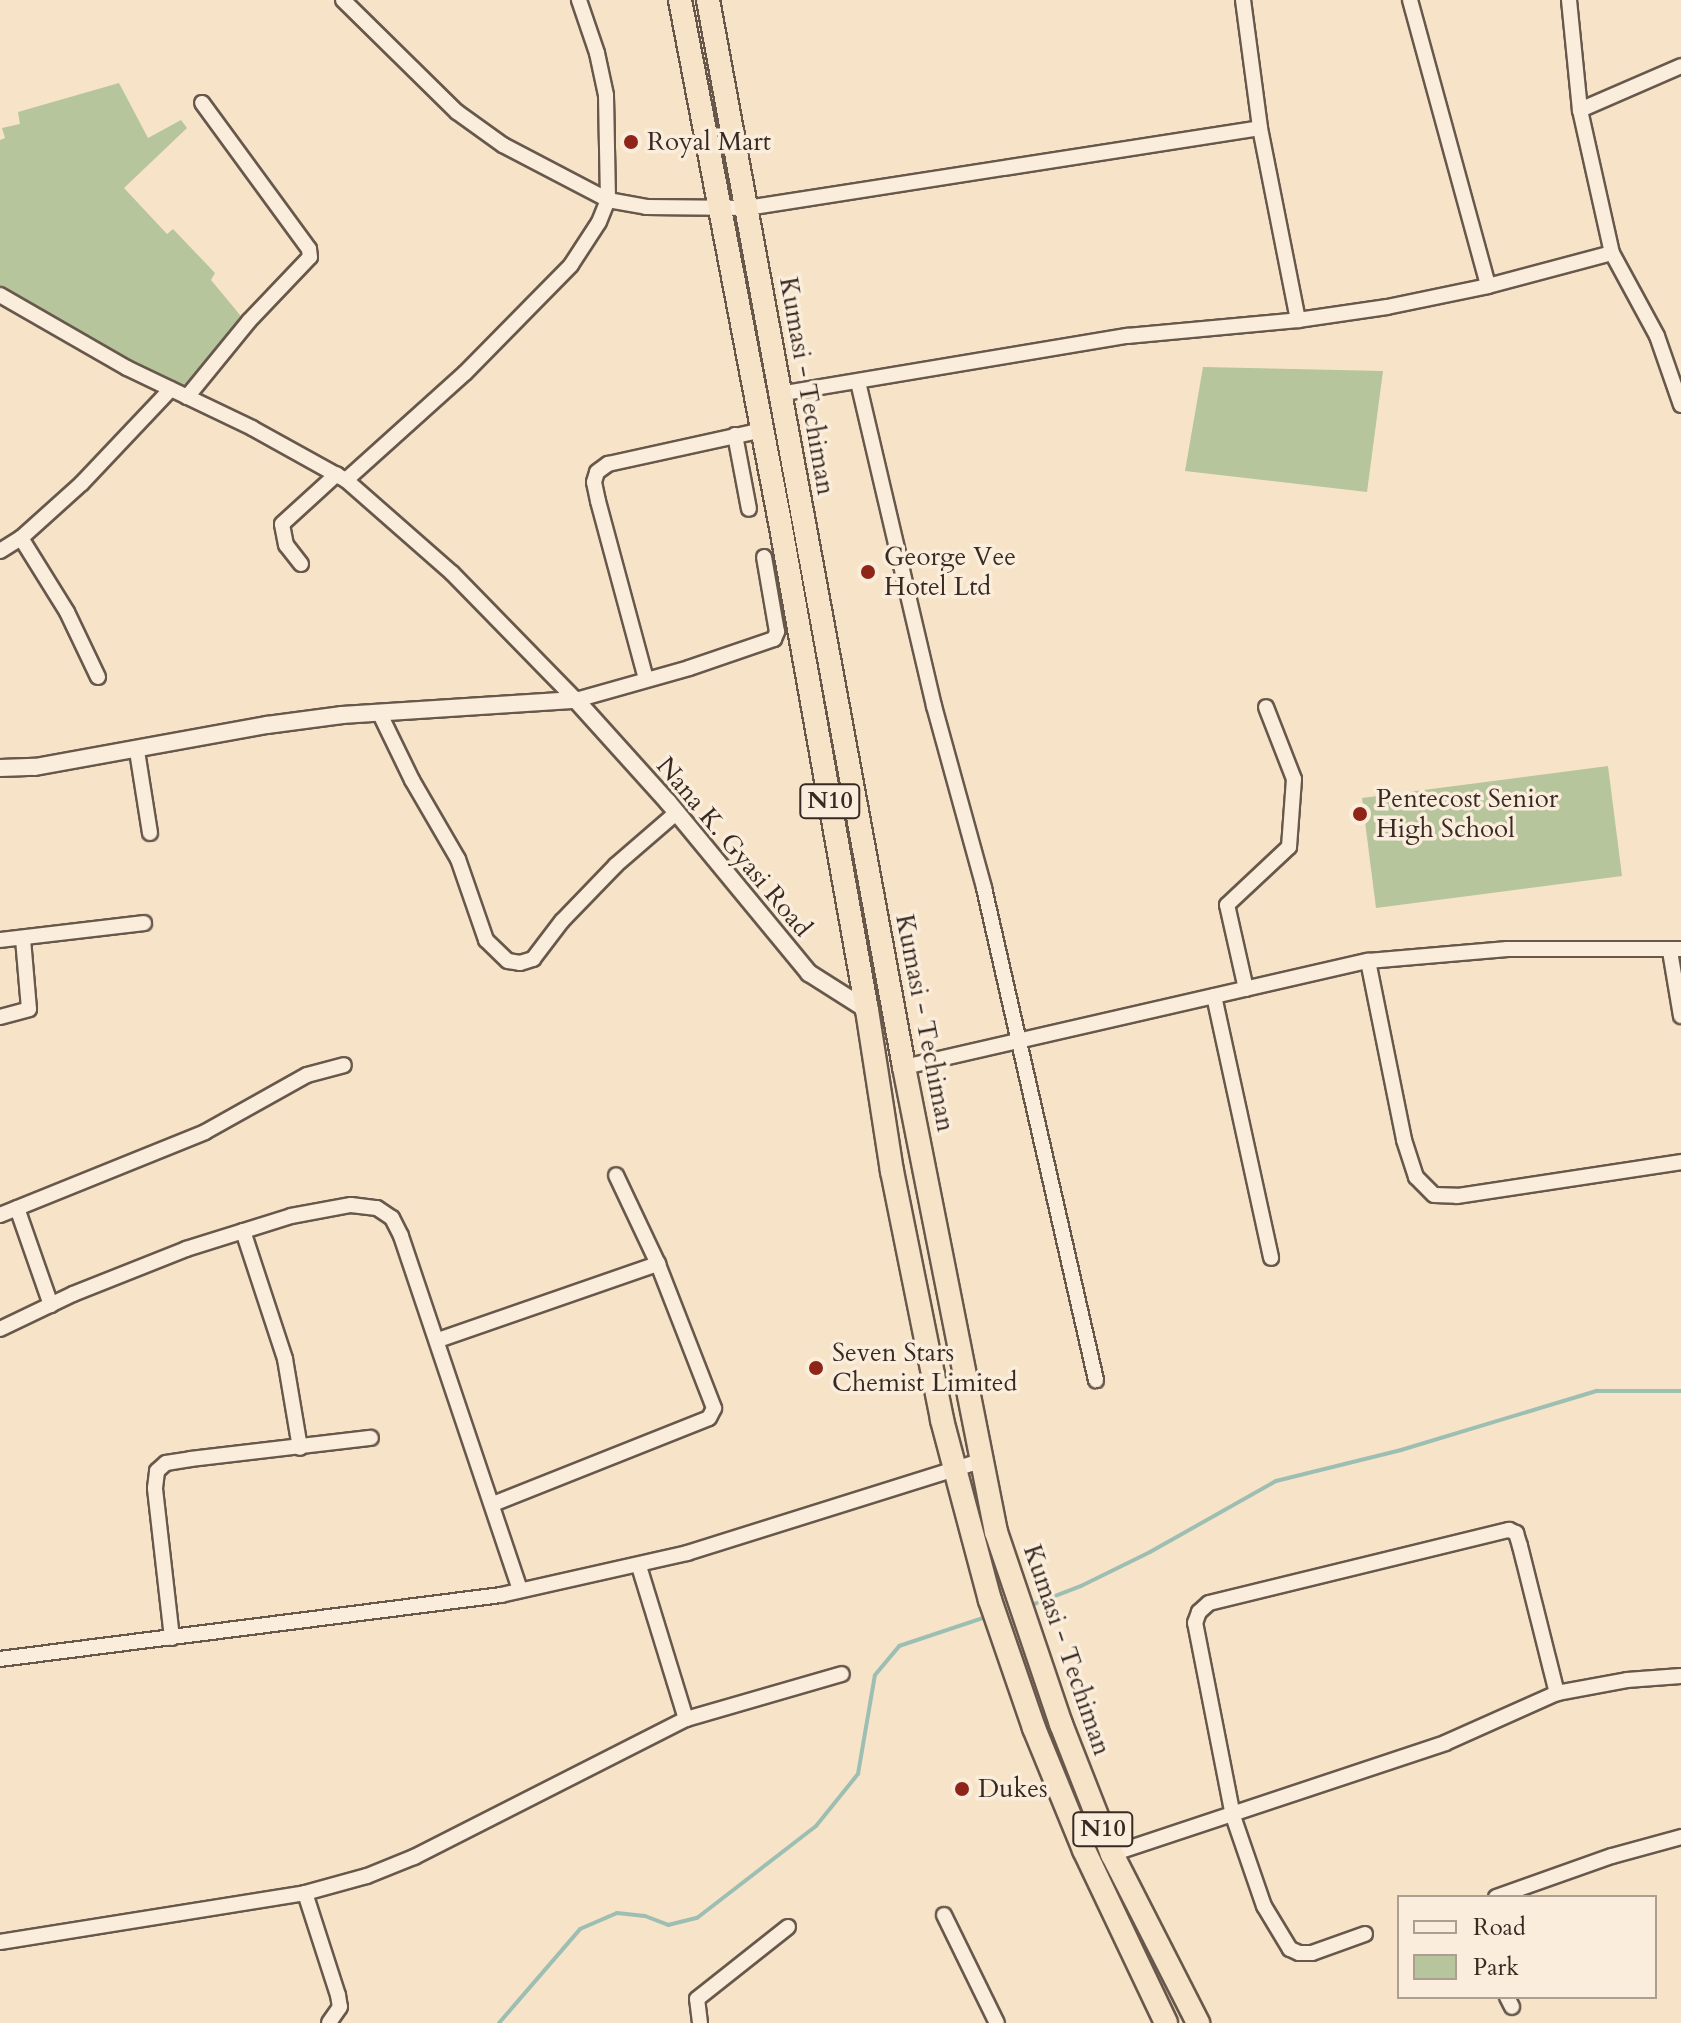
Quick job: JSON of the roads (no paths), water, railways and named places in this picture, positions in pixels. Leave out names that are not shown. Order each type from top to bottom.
[{"type":"highway","name":"N10","points":[[680,0],[867,1010],[893,1180],[954,1467],[1000,1632],[1061,1796],[1166,2023]]},
{"type":"highway","name":"Kumasi - Techiman","points":[[708,0],[904,1067],[996,1532],[1015,1592],[1112,1854],[1198,2023]]},
{"type":"street","points":[[343,0],[457,112],[503,145],[608,200],[646,207],[747,208],[1260,128]]},
{"type":"street","points":[[301,564],[281,535],[282,524],[465,373],[571,265],[599,222],[608,200],[606,95],[597,53],[579,0]]},
{"type":"street","points":[[1243,0],[1260,128],[1298,320]]},
{"type":"street","points":[[1410,0],[1488,286]]},
{"type":"street","points":[[1569,0],[1580,110],[1612,253],[1657,336],[1681,405]]},
{"type":"street","points":[[1580,110],[1681,66]]},
{"type":"street","points":[[187,397],[249,321],[310,257],[309,249],[202,103]]},
{"type":"street","points":[[779,394],[1127,336],[1298,320],[1488,286],[1612,253]]},
{"type":"street","points":[[0,295],[127,368],[342,477],[452,573],[576,700]]},
{"type":"street","points":[[858,382],[934,706],[984,888],[1016,1040],[1096,1380]]},
{"type":"street","points":[[0,551],[21,538],[82,483],[171,389]]},
{"type":"street","points":[[646,679],[598,501],[594,482],[597,472],[608,464],[762,430]]},
{"type":"street","points":[[735,435],[749,509]]},
{"type":"street","points":[[21,538],[67,612],[98,677]]},
{"type":"street","points":[[0,768],[35,767],[137,751],[267,725],[379,712],[576,700],[774,639],[777,632],[764,557]]},
{"type":"street","name":"Nana K. Gyasi Road","points":[[576,700],[676,813],[809,973],[867,1010]]},
{"type":"street","points":[[1246,989],[1227,905],[1289,847],[1294,779],[1266,707]]},
{"type":"street","points":[[379,712],[412,780],[458,859],[486,940],[508,961],[520,963],[533,959],[562,921],[616,865],[676,813]]},
{"type":"street","points":[[137,751],[150,833]]},
{"type":"street","points":[[0,940],[144,923]]},
{"type":"street","points":[[0,1017],[29,1009],[23,939]]},
{"type":"street","points":[[904,1067],[1368,961],[1507,949],[1676,950],[1681,1016]]},
{"type":"street","points":[[1368,961],[1404,1140],[1416,1177],[1434,1195],[1457,1196],[1681,1162]]},
{"type":"street","points":[[1214,996],[1271,1258]]},
{"type":"street","points":[[0,1215],[205,1132],[307,1075],[344,1065]]},
{"type":"street","points":[[493,1504],[709,1418],[714,1408],[658,1264],[616,1175]]},
{"type":"street","points":[[0,1329],[186,1249],[291,1216],[351,1205],[377,1208],[392,1218],[401,1236],[520,1590]]},
{"type":"street","points":[[17,1208],[51,1305]]},
{"type":"street","points":[[243,1231],[285,1359],[300,1448]]},
{"type":"street","points":[[438,1340],[658,1264]]},
{"type":"street","points":[[172,1638],[155,1488],[157,1471],[166,1463],[191,1459],[371,1438]]},
{"type":"street","points":[[0,1659],[172,1638],[293,1619],[460,1602],[639,1566],[981,1461]]},
{"type":"street","points":[[1365,1934],[1312,1953],[1290,1949],[1264,1906],[1233,1816],[1195,1623],[1199,1612],[1209,1603],[1509,1530],[1516,1533],[1520,1546],[1557,1693]]},
{"type":"street","points":[[639,1566],[686,1719]]},
{"type":"street","points":[[0,1942],[305,1893],[414,1857],[686,1719],[842,1674]]},
{"type":"street","points":[[1112,1854],[1445,1743],[1557,1693],[1627,1680],[1681,1676]]},
{"type":"street","points":[[1502,1895],[1612,1856],[1681,1837]]},
{"type":"street","points":[[305,1893],[338,1995],[340,2007],[329,2023]]},
{"type":"street","points":[[944,1915],[997,2023]]},
{"type":"street","points":[[700,2023],[697,1999],[788,1927]]},
{"type":"waterway","points":[[1029,1606],[1081,1586],[1150,1552],[1276,1481],[1401,1450],[1597,1391],[1681,1391]]},
{"type":"waterway","points":[[499,2023],[580,1929],[617,1913],[645,1916],[668,1925],[697,1918],[816,1826],[858,1774],[875,1675],[899,1646],[986,1617]]},
{"type":"place","name":"Royal Mart","points":[[631,142]]},
{"type":"place","name":"George Vee Hotel Ltd","points":[[868,572]]},
{"type":"place","name":"Pentecost Senior High School","points":[[1360,814]]},
{"type":"place","name":"Seven Stars Chemist Limited","points":[[816,1368]]},
{"type":"place","name":"Dukes","points":[[962,1789]]}]
